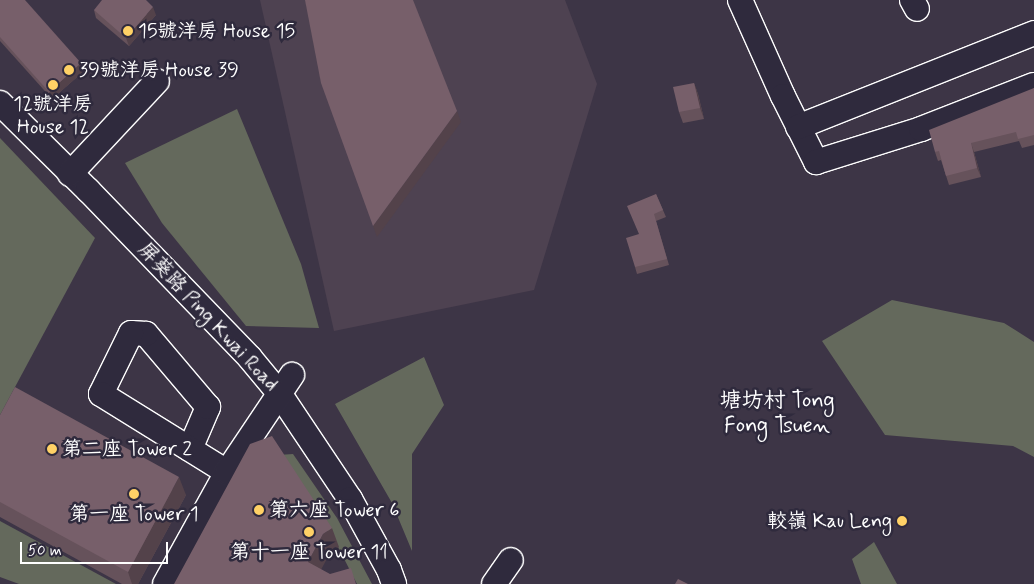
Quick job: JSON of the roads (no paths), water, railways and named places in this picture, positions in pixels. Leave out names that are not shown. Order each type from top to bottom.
[{"type":"street","points":[[740,0],[816,162],[921,129],[1034,85]]},
{"type":"street","points":[[798,127],[1034,33]]},
{"type":"street","points":[[70,174],[157,81]]},
{"type":"street","name":"屏葵路 Ping Kwai Road","points":[[0,103],[250,358],[286,384],[389,570],[394,584]]},
{"type":"street","points":[[190,449],[208,407],[146,334],[131,333],[101,394],[227,472]]},
{"type":"street","points":[[165,584],[227,472],[286,384]]},
{"type":"street","points":[[494,584],[512,560]]},
{"type":"place","name":"15號洋房 House 15","points":[[128,31]]},
{"type":"place","name":"39號洋房 House 39","points":[[69,70]]},
{"type":"place","name":"12號洋房 House 12","points":[[53,85]]},
{"type":"place","name":"第二座 Tower 2","points":[[52,449]]},
{"type":"place","name":"第一座 Tower 1","points":[[134,494]]},
{"type":"place","name":"第六座 Tower 6","points":[[259,510]]},
{"type":"place","name":"較嶺 Kau Leng","points":[[902,521]]},
{"type":"place","name":"第十一座 Tower 11","points":[[309,532]]},
{"type":"district","name":"塘坊村 Tong Fong Tsuen","points":[[777,414]]}]
